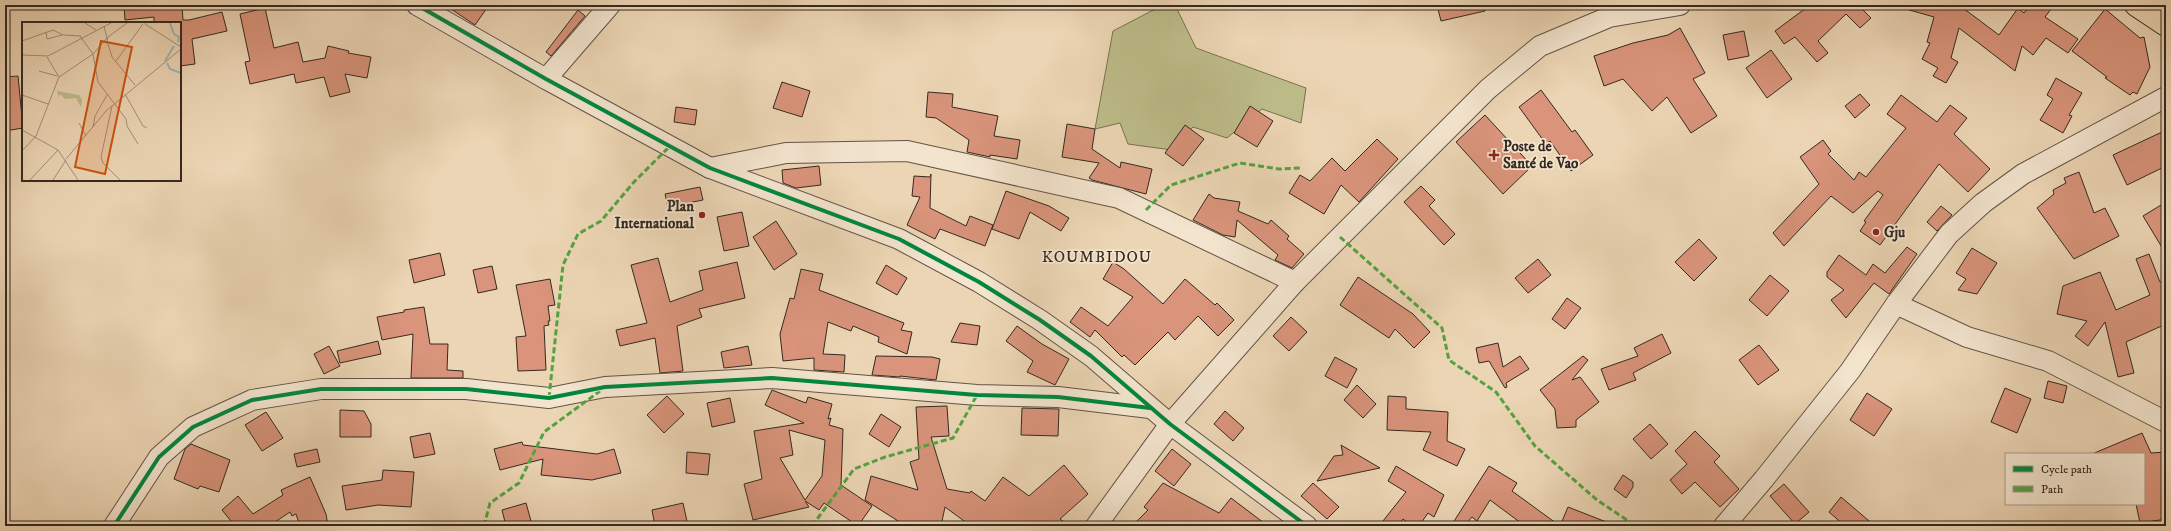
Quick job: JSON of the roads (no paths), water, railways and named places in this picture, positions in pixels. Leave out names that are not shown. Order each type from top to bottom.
[{"type":"main road","points":[[2136,5],[2166,25]]},
{"type":"street","points":[[416,5],[546,79],[710,168],[899,239],[979,282],[1040,320],[1091,356],[1170,424],[1307,526]]},
{"type":"street","points":[[546,79],[610,5]]},
{"type":"street","points":[[1096,526],[1170,424],[1295,282],[1488,89],[1540,46],[1609,17],[1680,5]]},
{"type":"street","points":[[1724,526],[1764,479],[1850,371],[1896,304],[1949,234],[1982,203],[2023,174],[2166,97]]},
{"type":"street","points":[[710,168],[786,153],[907,151],[1119,198],[1295,282]]},
{"type":"street","points":[[1896,304],[1968,337],[2048,361],[2166,422]]},
{"type":"street","points":[[114,526],[159,457],[193,427],[252,400],[321,389],[466,389],[549,398],[605,387],[772,378],[977,396],[1058,397],[1150,408]]},
{"type":"place","name":"Poste de Santé de Vao","points":[[1494,155]]},
{"type":"place","name":"Plan International","points":[[702,215]]},
{"type":"place","name":"Gju","points":[[1876,232]]},
{"type":"district","name":"KOUMBIDOU","points":[[1097,256]]}]
